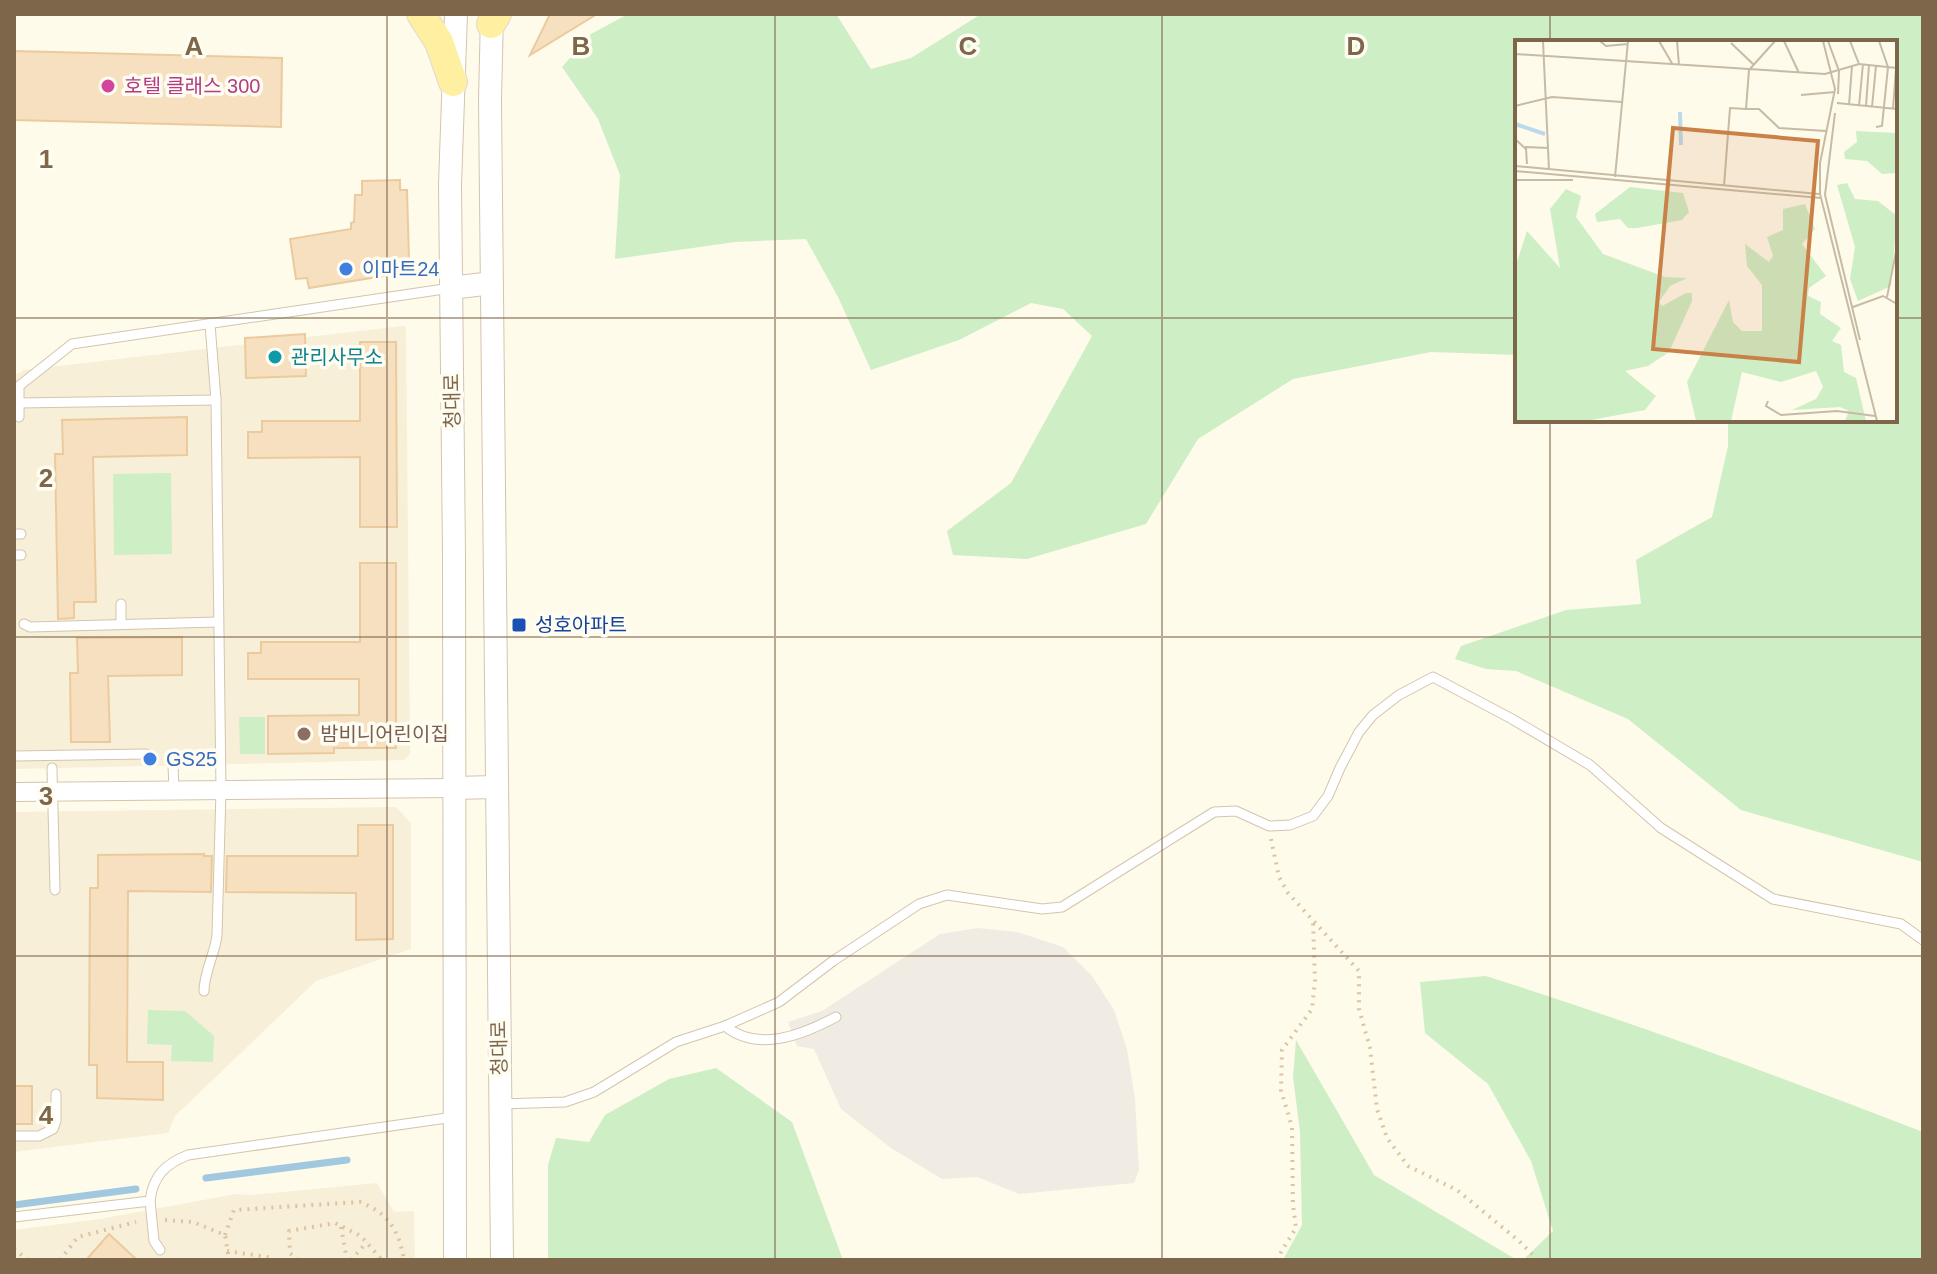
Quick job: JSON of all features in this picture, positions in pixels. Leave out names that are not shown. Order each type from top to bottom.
[{"type":"main road","points":[[421,14],[439,42],[453,82]]},
{"type":"street","name":"청대로","points":[[455,1260],[451,288],[456,14]]},
{"type":"street","name":"청대로","points":[[493,17],[492,283],[502,1260]]},
{"type":"street","points":[[451,288],[492,283]]},
{"type":"street","points":[[14,792],[496,787]]},
{"type":"lane","points":[[19,417],[19,386],[72,344],[451,288]]},
{"type":"lane","points":[[204,991],[204,980],[213,958],[217,935],[221,790],[216,400],[210,324]]},
{"type":"lane","points":[[18,403],[216,400]]},
{"type":"lane","points":[[121,604],[121,624]]},
{"type":"lane","points":[[24,624],[30,627],[218,622]]},
{"type":"lane","points":[[500,1104],[565,1102],[594,1092],[676,1042],[725,1026],[779,1002],[833,961],[919,904],[947,895],[1042,909],[1062,907],[1214,812],[1236,811],[1269,826],[1290,825],[1313,816],[1328,796],[1359,732],[1373,715],[1399,695],[1433,677],[1590,765],[1661,828],[1773,899],[1901,924],[1923,940]]},
{"type":"lane","points":[[14,756],[146,754]]},
{"type":"lane","points":[[173,765],[174,790]]},
{"type":"lane","points":[[52,768],[55,890]]},
{"type":"lane","points":[[725,1026],[737,1036],[760,1042],[819,1026],[836,1017]]},
{"type":"lane","points":[[14,1136],[39,1136],[53,1129],[56,1094]]},
{"type":"lane","points":[[160,1250],[154,1241],[150,1201],[156,1177],[165,1166],[188,1155],[454,1117]]},
{"type":"lane","points":[[14,1217],[150,1201]]},
{"type":"path","points":[[1269,826],[1279,877],[1288,893],[1359,971],[1359,1009],[1370,1048],[1377,1109],[1387,1138],[1408,1166],[1457,1190],[1538,1260]]},
{"type":"path","points":[[1276,1260],[1296,1228],[1292,1127],[1281,1090],[1282,1050],[1312,1009],[1315,980],[1313,920]]},
{"type":"path","points":[[229,1260],[225,1235],[234,1210],[360,1202],[376,1208],[392,1222],[401,1241],[404,1260]]},
{"type":"path","points":[[60,1260],[78,1237],[151,1218],[193,1222],[225,1235]]},
{"type":"path","points":[[298,1260],[290,1253],[289,1231],[335,1223],[367,1242],[382,1260]]},
{"type":"path","points":[[341,1226],[349,1260]]},
{"type":"path","points":[[349,1260],[367,1242]]},
{"type":"path","points":[[14,1249],[28,1260]]},
{"type":"path","points":[[227,1251],[274,1258]]},
{"type":"shaded area","points":[[406,327],[410,754],[404,760],[14,769],[14,376],[24,370]]},
{"type":"shaded area","points":[[396,807],[411,823],[411,949],[316,981],[175,1116],[168,1133],[14,1152],[14,812]]},
{"type":"shaded area","points":[[978,928],[1017,932],[1063,947],[1092,976],[1114,1010],[1127,1049],[1135,1099],[1139,1170],[1134,1183],[1019,1194],[977,1177],[942,1179],[891,1148],[841,1109],[814,1049],[797,1046],[788,1022],[822,1011],[940,934]]},
{"type":"shaded area","points":[[377,1183],[394,1212],[414,1211],[415,1260],[14,1260],[14,1230],[100,1219],[236,1194]]},
{"type":"green space","points":[[628,14],[836,14],[871,69],[911,58],[981,14],[1923,14],[1923,862],[1741,810],[1628,719],[1516,671],[1486,669],[1455,659],[1461,646],[1566,610],[1641,604],[1636,560],[1712,517],[1728,446],[1728,422],[1897,422],[1897,40],[1515,40],[1515,355],[1431,352],[1293,379],[1198,439],[1146,524],[1027,559],[953,555],[947,531],[1011,483],[1092,336],[1063,309],[1031,303],[959,340],[871,370],[838,297],[806,239],[735,242],[615,259],[620,175],[598,119],[562,67],[591,34]]},
{"type":"green space","points":[[171,473],[172,554],[114,555],[113,474]]},
{"type":"green space","points":[[239,717],[265,717],[265,754],[240,754]]},
{"type":"green space","points":[[1486,976],[1706,1051],[1923,1132],[1923,1260],[1523,1260],[1553,1231],[1531,1161],[1488,1084],[1425,1033],[1420,982]]},
{"type":"green space","points":[[148,1010],[185,1011],[214,1036],[213,1062],[171,1061],[172,1045],[147,1044]]},
{"type":"green space","points":[[1296,1040],[1374,1175],[1517,1260],[1283,1260],[1302,1225],[1300,1132],[1293,1077]]},
{"type":"green space","points":[[716,1068],[792,1122],[843,1260],[548,1260],[548,1165],[556,1138],[589,1142],[605,1115],[669,1079]]},
{"type":"building","points":[[550,14],[597,14],[530,55]]},
{"type":"building","points":[[14,51],[282,58],[281,127],[14,120]]},
{"type":"building","points":[[400,180],[400,190],[407,190],[409,260],[396,274],[309,288],[307,278],[296,279],[290,239],[351,229],[355,195],[362,195],[362,181]]},
{"type":"building","name":"관리사무소","points":[[305,334],[306,376],[246,378],[245,338]]},
{"type":"building","points":[[360,342],[396,342],[397,527],[360,527],[360,457],[248,458],[248,432],[262,432],[262,421],[360,421]]},
{"type":"building","points":[[187,417],[187,455],[93,457],[96,602],[74,602],[74,618],[58,619],[55,454],[63,454],[62,420]]},
{"type":"building","points":[[360,563],[396,563],[396,748],[334,748],[334,753],[268,754],[268,716],[359,715],[359,679],[248,679],[248,653],[261,653],[261,642],[360,642]]},
{"type":"building","points":[[182,637],[182,675],[108,676],[110,742],[71,742],[70,673],[78,673],[77,638]]},
{"type":"building","points":[[358,825],[393,825],[393,939],[356,940],[356,893],[226,892],[227,856],[358,856]]},
{"type":"building","points":[[98,855],[212,856],[211,892],[128,891],[127,1062],[163,1062],[163,1100],[97,1098],[97,1065],[89,1065],[90,888],[98,888]]},
{"type":"building","points":[[14,1086],[32,1086],[32,1124],[14,1124]]},
{"type":"building","points":[[109,1234],[137,1260],[86,1260]]},
{"type":"waterway","points":[[206,1178],[347,1160]]},
{"type":"waterway","points":[[14,1205],[136,1189]]},
{"type":"place","name":"호텔 클래스 300","points":[[108,86]]},
{"type":"place","name":"이마트24","points":[[346,269]]},
{"type":"place","name":"관리사무소","points":[[275,357]]},
{"type":"place","name":"성호아파트","points":[[519,625]]},
{"type":"place","name":"밤비니어린이집","points":[[304,734]]},
{"type":"place","name":"GS25","points":[[150,759]]}]
